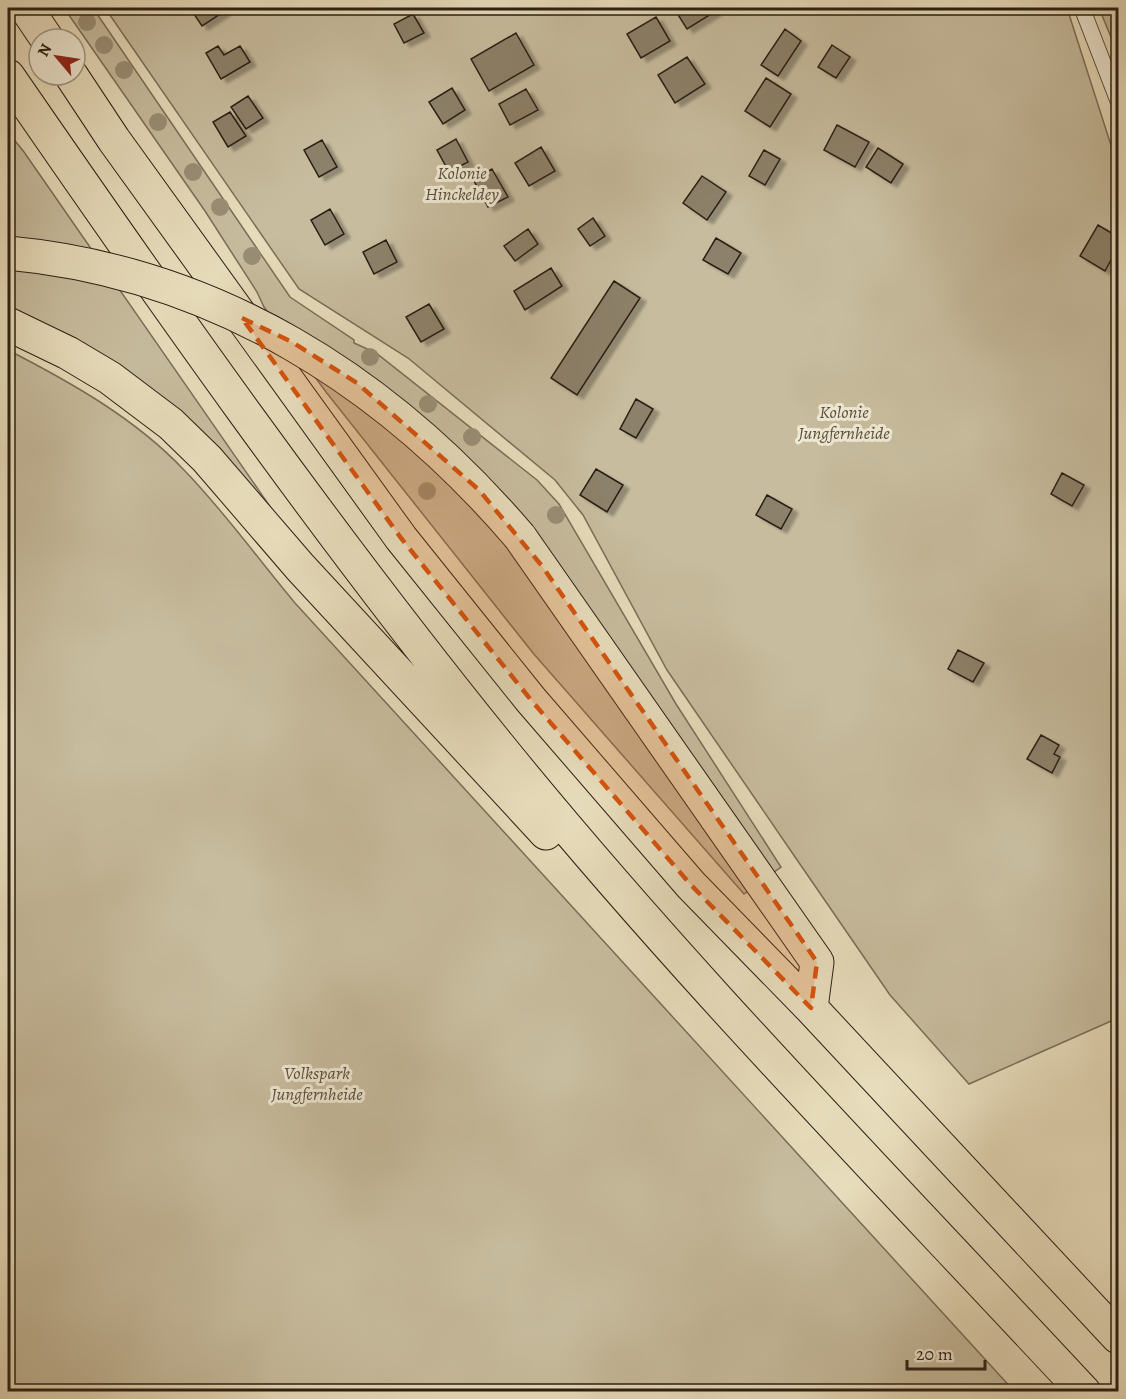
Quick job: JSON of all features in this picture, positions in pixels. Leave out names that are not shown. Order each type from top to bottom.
[{"type":"highway","points":[[26,8],[39,27]]},
{"type":"highway","points":[[8,76],[205,358],[357,567],[500,748],[671,948],[1084,1392]]},
{"type":"highway","points":[[78,87],[401,538],[531,700],[683,876],[811,1008],[1119,1337]]},
{"type":"highway","points":[[8,253],[61,260],[156,284],[218,306],[292,342],[357,383],[422,436],[479,490],[519,537],[817,962],[811,1008]]},
{"type":"highway","points":[[8,324],[68,353],[110,378],[185,438],[207,459],[300,567],[538,825],[671,948]]},
{"type":"lane","points":[[1082,8],[1119,102]]},
{"type":"highlighted area","points":[[242,318],[292,342],[357,383],[479,490],[542,566],[817,962],[811,1008],[691,885],[531,700],[401,538]]},
{"type":"green space","points":[[64,8],[93,8],[290,297],[354,340],[354,343],[376,353],[537,480],[559,504],[676,704],[781,867],[744,894],[533,653],[326,392],[264,307],[257,292],[205,211],[87,41],[87,27],[77,27]]},
{"type":"green space","name":"Kolonie Jungfernheide","points":[[105,8],[1067,8],[1118,167],[1118,1018],[969,1084],[890,995],[793,854],[667,670],[583,515],[555,480],[408,358],[299,289]]},
{"type":"green space","points":[[1099,8],[1118,8],[1118,54]]},
{"type":"green space","points":[[8,132],[24,152],[278,518],[8,309]]},
{"type":"green space","name":"Volkspark Jungfernheide","points":[[8,350],[78,388],[123,418],[165,451],[184,470],[227,518],[295,603],[1014,1391],[8,1391]]},
{"type":"building","points":[[190,8],[222,8],[225,11],[202,26]]},
{"type":"building","points":[[685,8],[714,8],[716,11],[687,29],[677,13]]},
{"type":"building","points":[[413,14],[424,33],[404,43],[394,24]]},
{"type":"building","points":[[656,17],[670,41],[641,58],[627,34]]},
{"type":"building","points":[[785,29],[801,41],[778,76],[761,65]]},
{"type":"building","points":[[516,33],[534,65],[489,91],[471,59]]},
{"type":"building","points":[[832,45],[850,57],[836,78],[818,67]]},
{"type":"building","points":[[218,46],[224,55],[240,46],[250,62],[221,79],[206,53]]},
{"type":"building","points":[[687,57],[705,84],[675,103],[658,75]]},
{"type":"building","points":[[766,78],[791,94],[770,127],[745,111]]},
{"type":"building","points":[[452,88],[465,110],[443,124],[429,102]]},
{"type":"building","points":[[526,89],[538,110],[510,125],[499,104]]},
{"type":"building","points":[[248,96],[263,118],[246,129],[231,107]]},
{"type":"building","points":[[230,112],[246,136],[228,147],[213,122]]},
{"type":"building","points":[[837,125],[869,142],[855,167],[824,150]]},
{"type":"building","points":[[456,139],[468,162],[449,172],[437,150]]},
{"type":"building","points":[[322,140],[337,167],[319,177],[304,150]]},
{"type":"building","points":[[541,147],[555,171],[529,186],[515,163]]},
{"type":"building","points":[[878,148],[903,164],[891,183],[866,167]]},
{"type":"building","points":[[764,150],[780,159],[765,185],[749,176]]},
{"type":"building","points":[[492,169],[508,197],[488,207],[473,179]]},
{"type":"building","points":[[702,176],[726,192],[707,220],[683,203]]},
{"type":"building","points":[[330,209],[344,234],[325,245],[311,220]]},
{"type":"building","points":[[593,218],[605,236],[590,246],[578,229]]},
{"type":"building","points":[[1098,225],[1118,237],[1118,247],[1105,271],[1080,256]]},
{"type":"building","points":[[528,229],[538,244],[515,261],[504,246]]},
{"type":"building","points":[[716,238],[741,253],[728,274],[703,260]]},
{"type":"building","points":[[386,240],[397,262],[374,274],[363,252]]},
{"type":"building","points":[[551,268],[562,286],[525,310],[514,291]]},
{"type":"building","points":[[614,281],[640,298],[577,395],[551,378]]},
{"type":"building","points":[[429,304],[444,329],[421,342],[406,317]]},
{"type":"building","points":[[636,399],[653,409],[636,438],[620,429]]},
{"type":"building","points":[[596,469],[623,485],[607,512],[580,495]]},
{"type":"building","points":[[1062,473],[1084,485],[1072,506],[1051,494]]},
{"type":"building","points":[[767,495],[792,509],[781,529],[756,515]]},
{"type":"building","points":[[958,650],[984,663],[973,682],[948,669]]},
{"type":"building","points":[[1041,735],[1059,745],[1054,754],[1060,757],[1052,773],[1027,759]]},
{"type":"park label","name":"Kolonie Hinckeldey","points":[[462,183]]}]
